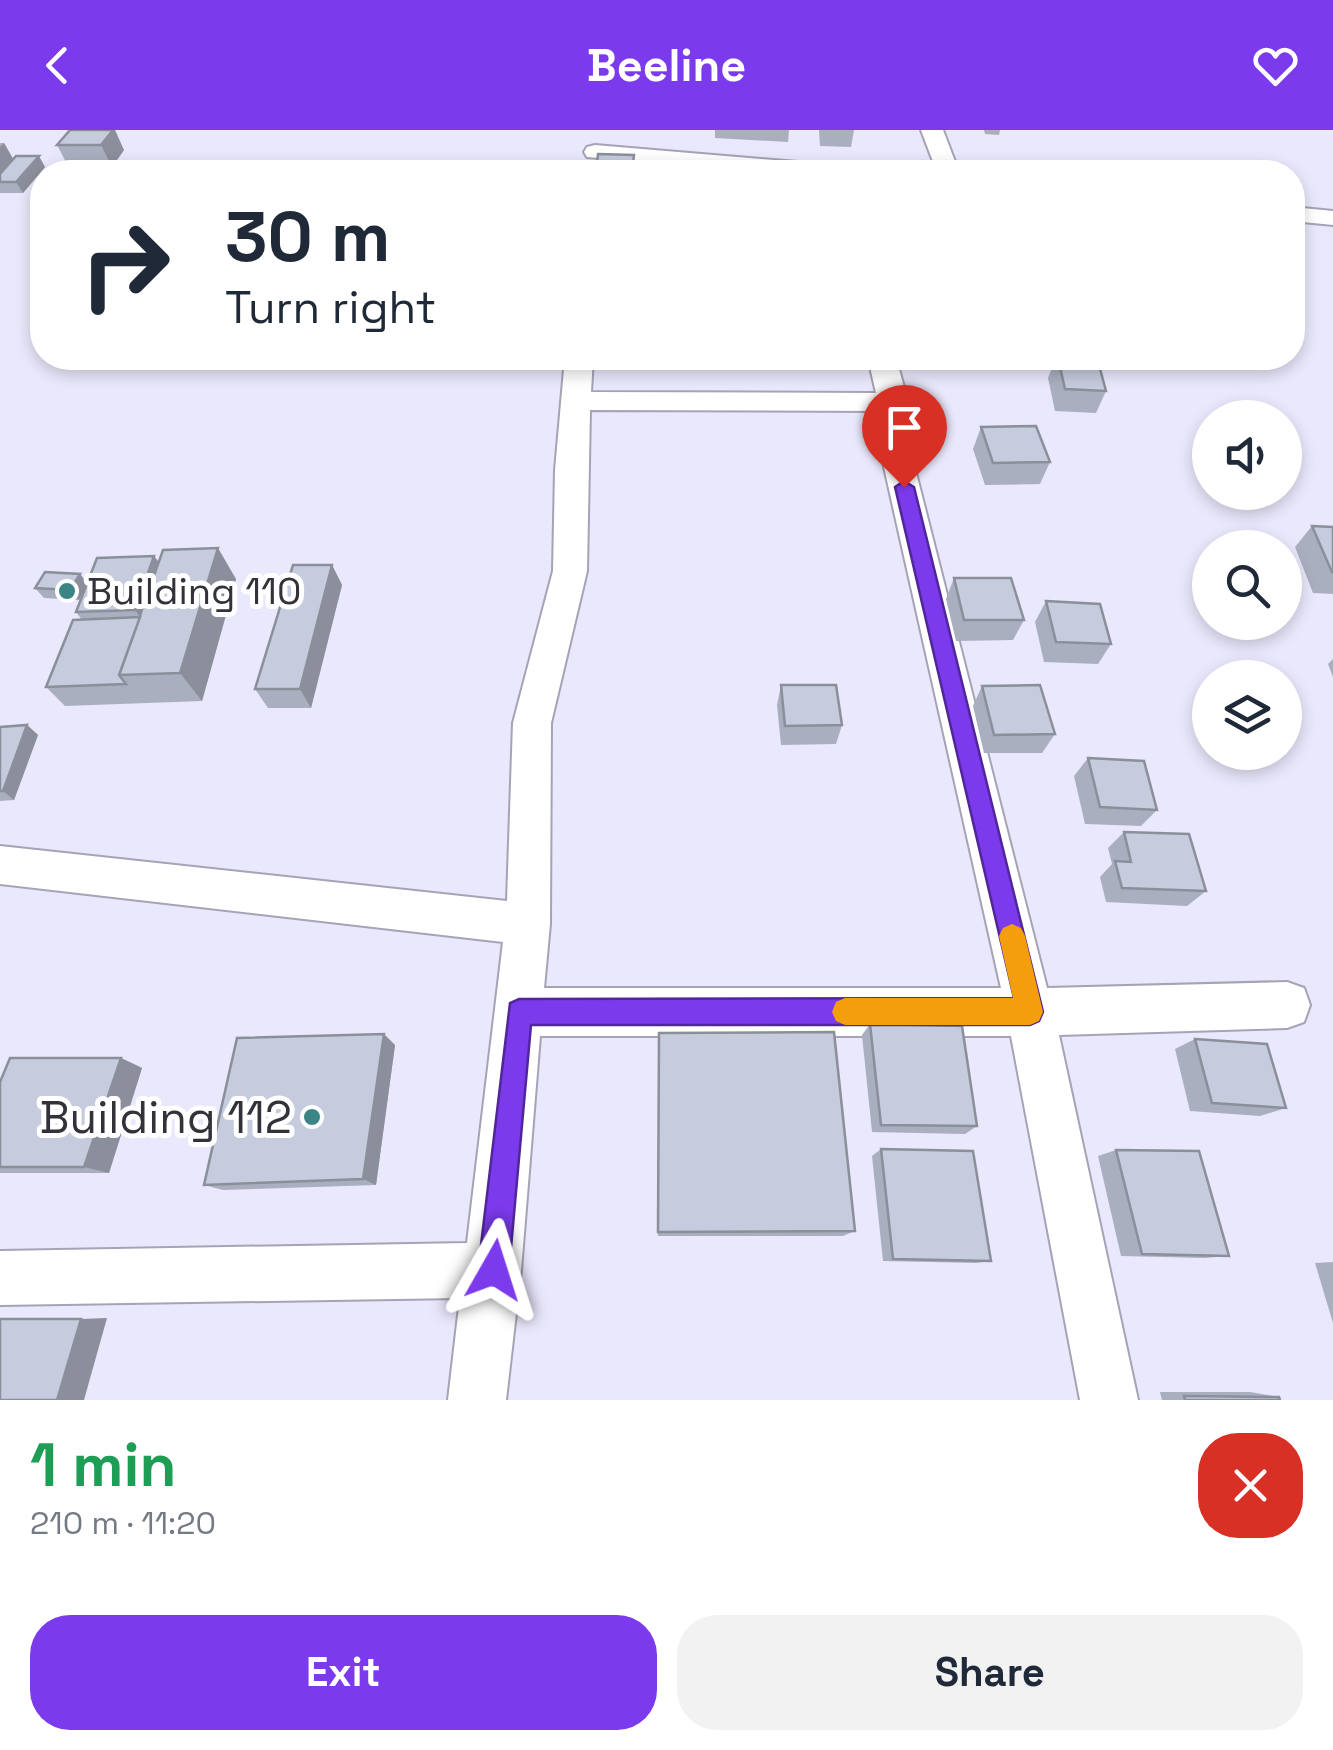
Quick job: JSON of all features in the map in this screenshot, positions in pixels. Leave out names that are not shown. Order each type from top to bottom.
[{"type":"street","points":[[932,130],[943,160]]},
{"type":"street","points":[[595,151],[703,160]]},
{"type":"street","points":[[1305,215],[1333,218]]},
{"type":"street","points":[[477,1400],[494,1270],[528,924],[532,723],[570,572],[578,370]]},
{"type":"street","points":[[885,370],[893,402],[896,449],[1030,1012],[1108,1400]]},
{"type":"street","points":[[575,401],[893,402]]},
{"type":"street","points":[[0,865],[528,924]]},
{"type":"street","points":[[519,1012],[1030,1012],[1287,1005]]},
{"type":"street","points":[[0,1278],[494,1270]]},
{"type":"building","points":[[70,130],[113,130],[101,145],[57,145]]},
{"type":"building","points":[[598,154],[634,155],[633,160],[597,160]]},
{"type":"building","points":[[16,156],[39,156],[30,160],[30,166],[16,182],[0,182],[0,174]]},
{"type":"building","points":[[1061,370],[1100,370],[1106,391],[1065,389]]},
{"type":"building","points":[[1036,426],[1050,462],[993,463],[981,427]]},
{"type":"building","points":[[1312,526],[1333,527],[1333,572],[1332,572]]},
{"type":"building","points":[[218,548],[180,673],[119,675],[163,550]]},
{"type":"building","points":[[154,556],[135,610],[76,612],[97,558]]},
{"type":"building","points":[[293,565],[332,565],[300,689],[255,689]]},
{"type":"building","points":[[45,572],[80,574],[70,590],[35,588]]},
{"type":"building","points":[[954,578],[1011,578],[1024,620],[964,620]]},
{"type":"building","points":[[1046,601],[1100,604],[1111,644],[1056,642]]},
{"type":"building","points":[[140,617],[119,675],[126,684],[46,687],[73,620]]},
{"type":"building","points":[[781,685],[836,685],[842,725],[785,726]]},
{"type":"building","points":[[1040,685],[1055,734],[994,735],[982,686]]},
{"type":"building","points":[[27,725],[3,791],[0,791],[0,727]]},
{"type":"building","points":[[1088,758],[1144,761],[1157,810],[1100,807]]},
{"type":"building","points":[[1124,832],[1189,834],[1206,891],[1122,888],[1115,861],[1131,862]]},
{"type":"building","points":[[870,1024],[962,1026],[977,1126],[881,1125]]},
{"type":"building","points":[[834,1032],[855,1231],[658,1232],[659,1033]]},
{"type":"building","name":"Building 112","points":[[384,1034],[363,1179],[204,1185],[237,1038]]},
{"type":"building","points":[[1195,1039],[1267,1044],[1286,1108],[1212,1103]]},
{"type":"building","points":[[10,1058],[121,1058],[84,1167],[0,1167],[0,1082]]},
{"type":"building","points":[[881,1149],[973,1151],[991,1261],[893,1259]]},
{"type":"building","points":[[1116,1150],[1199,1151],[1229,1256],[1142,1254]]},
{"type":"building","points":[[0,1319],[81,1319],[57,1400],[0,1400]]},
{"type":"building","points":[[1184,1396],[1279,1397],[1280,1400],[1185,1400]]},
{"type":"slow traffic","points":[[845,1012],[1030,1012],[1012,936]]},
{"type":"place","name":"Building 110","points":[[67,591]]},
{"type":"place","name":"Building 112","points":[[312,1117]]},
{"type":"route","points":[[494,1270],[519,1012],[1030,1012],[904,487]]}]
